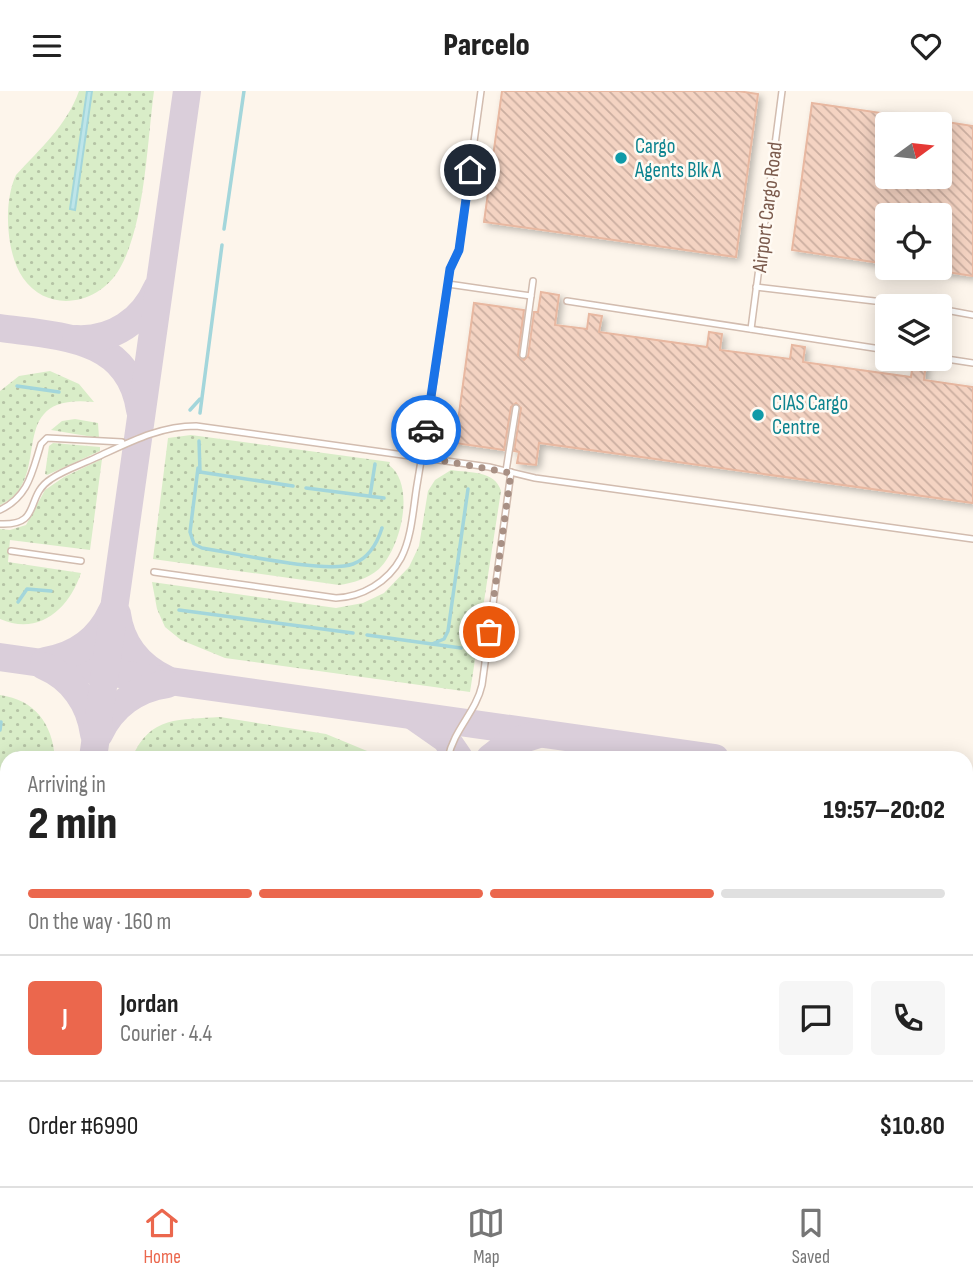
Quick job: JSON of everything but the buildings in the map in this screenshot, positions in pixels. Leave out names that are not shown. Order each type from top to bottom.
[{"type":"lane","points":[[154,572],[327,598],[345,598],[365,591],[392,570],[406,545],[450,269],[459,250],[481,91]]},
{"type":"lane","name":"Airport Cargo Road","points":[[782,91],[756,287],[875,301]]},
{"type":"lane","points":[[523,355],[533,281]]},
{"type":"lane","points":[[448,283],[531,296]]},
{"type":"lane","points":[[751,329],[756,287]]},
{"type":"lane","points":[[567,301],[875,348]]},
{"type":"lane","points":[[952,311],[973,315]]},
{"type":"lane","points":[[952,360],[973,363]]},
{"type":"lane","points":[[450,751],[453,737],[476,704],[482,685],[516,408]]},
{"type":"lane","points":[[0,524],[22,522],[48,480],[126,442],[166,429],[196,426],[973,539]]},
{"type":"lane","points":[[0,510],[14,503],[25,492],[41,444],[47,438],[126,442]]},
{"type":"lane","points":[[11,551],[81,561]]},
{"type":"green space","points":[[79,91],[87,91],[70,209],[75,210],[92,91],[154,91],[140,206],[135,229],[120,268],[100,290],[87,297],[60,301],[34,290],[17,268],[8,228],[9,199],[16,175],[60,126]]},
{"type":"green space","points":[[50,371],[79,384],[94,402],[65,403],[48,410],[38,424],[26,477],[17,493],[0,505],[0,391],[19,376]]},
{"type":"green space","points":[[75,419],[98,423],[99,438],[51,430],[62,421]]},
{"type":"green space","points":[[191,435],[390,462],[389,465],[397,474],[402,487],[404,501],[399,532],[387,559],[370,575],[339,585],[153,559],[168,438]]},
{"type":"green space","points":[[53,443],[100,447],[100,451],[47,475],[49,446]]},
{"type":"green space","points":[[102,459],[90,550],[10,540],[8,562],[81,573],[69,598],[51,616],[40,621],[27,624],[0,619],[0,529],[10,530],[26,525],[45,490],[64,477]]},
{"type":"green space","points":[[451,470],[487,476],[498,484],[501,491],[470,692],[225,658],[181,640],[165,627],[157,609],[152,582],[336,608],[363,603],[384,593],[409,567],[419,546],[428,491],[435,480]]},
{"type":"green space","points":[[0,695],[23,702],[40,715],[50,734],[54,751],[0,751]]},
{"type":"green space","points":[[220,717],[326,734],[367,751],[136,751],[157,727],[179,720]]},
{"type":"water","points":[[87,91],[92,91],[75,210],[70,209]]},
{"type":"waterway","points":[[224,229],[244,91]]},
{"type":"waterway","points":[[200,413],[222,245]]},
{"type":"waterway","points":[[17,386],[59,392]]},
{"type":"waterway","points":[[190,410],[200,399]]},
{"type":"waterway","points":[[199,441],[200,472],[293,486]]},
{"type":"waterway","points":[[370,496],[375,464]]},
{"type":"waterway","points":[[198,468],[190,532],[194,544],[202,548],[302,565],[340,566],[353,564],[368,554],[382,528]]},
{"type":"waterway","points":[[306,488],[384,498]]},
{"type":"waterway","points":[[432,644],[444,639],[448,631],[468,489]]},
{"type":"waterway","points":[[18,602],[27,589],[51,591]]},
{"type":"waterway","points":[[179,610],[353,633]]},
{"type":"waterway","points":[[367,635],[461,648]]},
{"type":"waterway","points":[[0,730],[1,722]]},
{"type":"taxiway","points":[[94,751],[187,91]]},
{"type":"taxiway","points":[[76,339],[102,336],[125,326],[144,310],[157,288]]},
{"type":"taxiway","points":[[0,328],[67,338],[88,344],[106,354],[122,367],[133,386],[140,410]]},
{"type":"taxiway","points":[[45,661],[67,655],[85,645],[100,630],[112,611]]},
{"type":"taxiway","points":[[117,614],[123,635],[133,653],[148,668],[166,679]]},
{"type":"taxiway","points":[[0,657],[665,751]]},
{"type":"taxiway","points":[[44,666],[63,677],[78,693],[88,712],[94,734]]},
{"type":"taxiway","points":[[99,734],[111,715],[127,700],[136,694],[167,684]]},
{"type":"taxiway","points":[[416,718],[446,739],[454,751]]},
{"type":"taxiway","points":[[499,751],[508,744],[536,735]]},
{"type":"way so far","points":[[426,430],[422,457],[511,473],[489,632]]},
{"type":"place","name":"Cargo Agents Blk A","points":[[621,158]]},
{"type":"place","name":"CIAS Cargo Centre","points":[[758,415]]},
{"type":"route","points":[[426,430],[450,269],[459,250],[470,170]]}]
